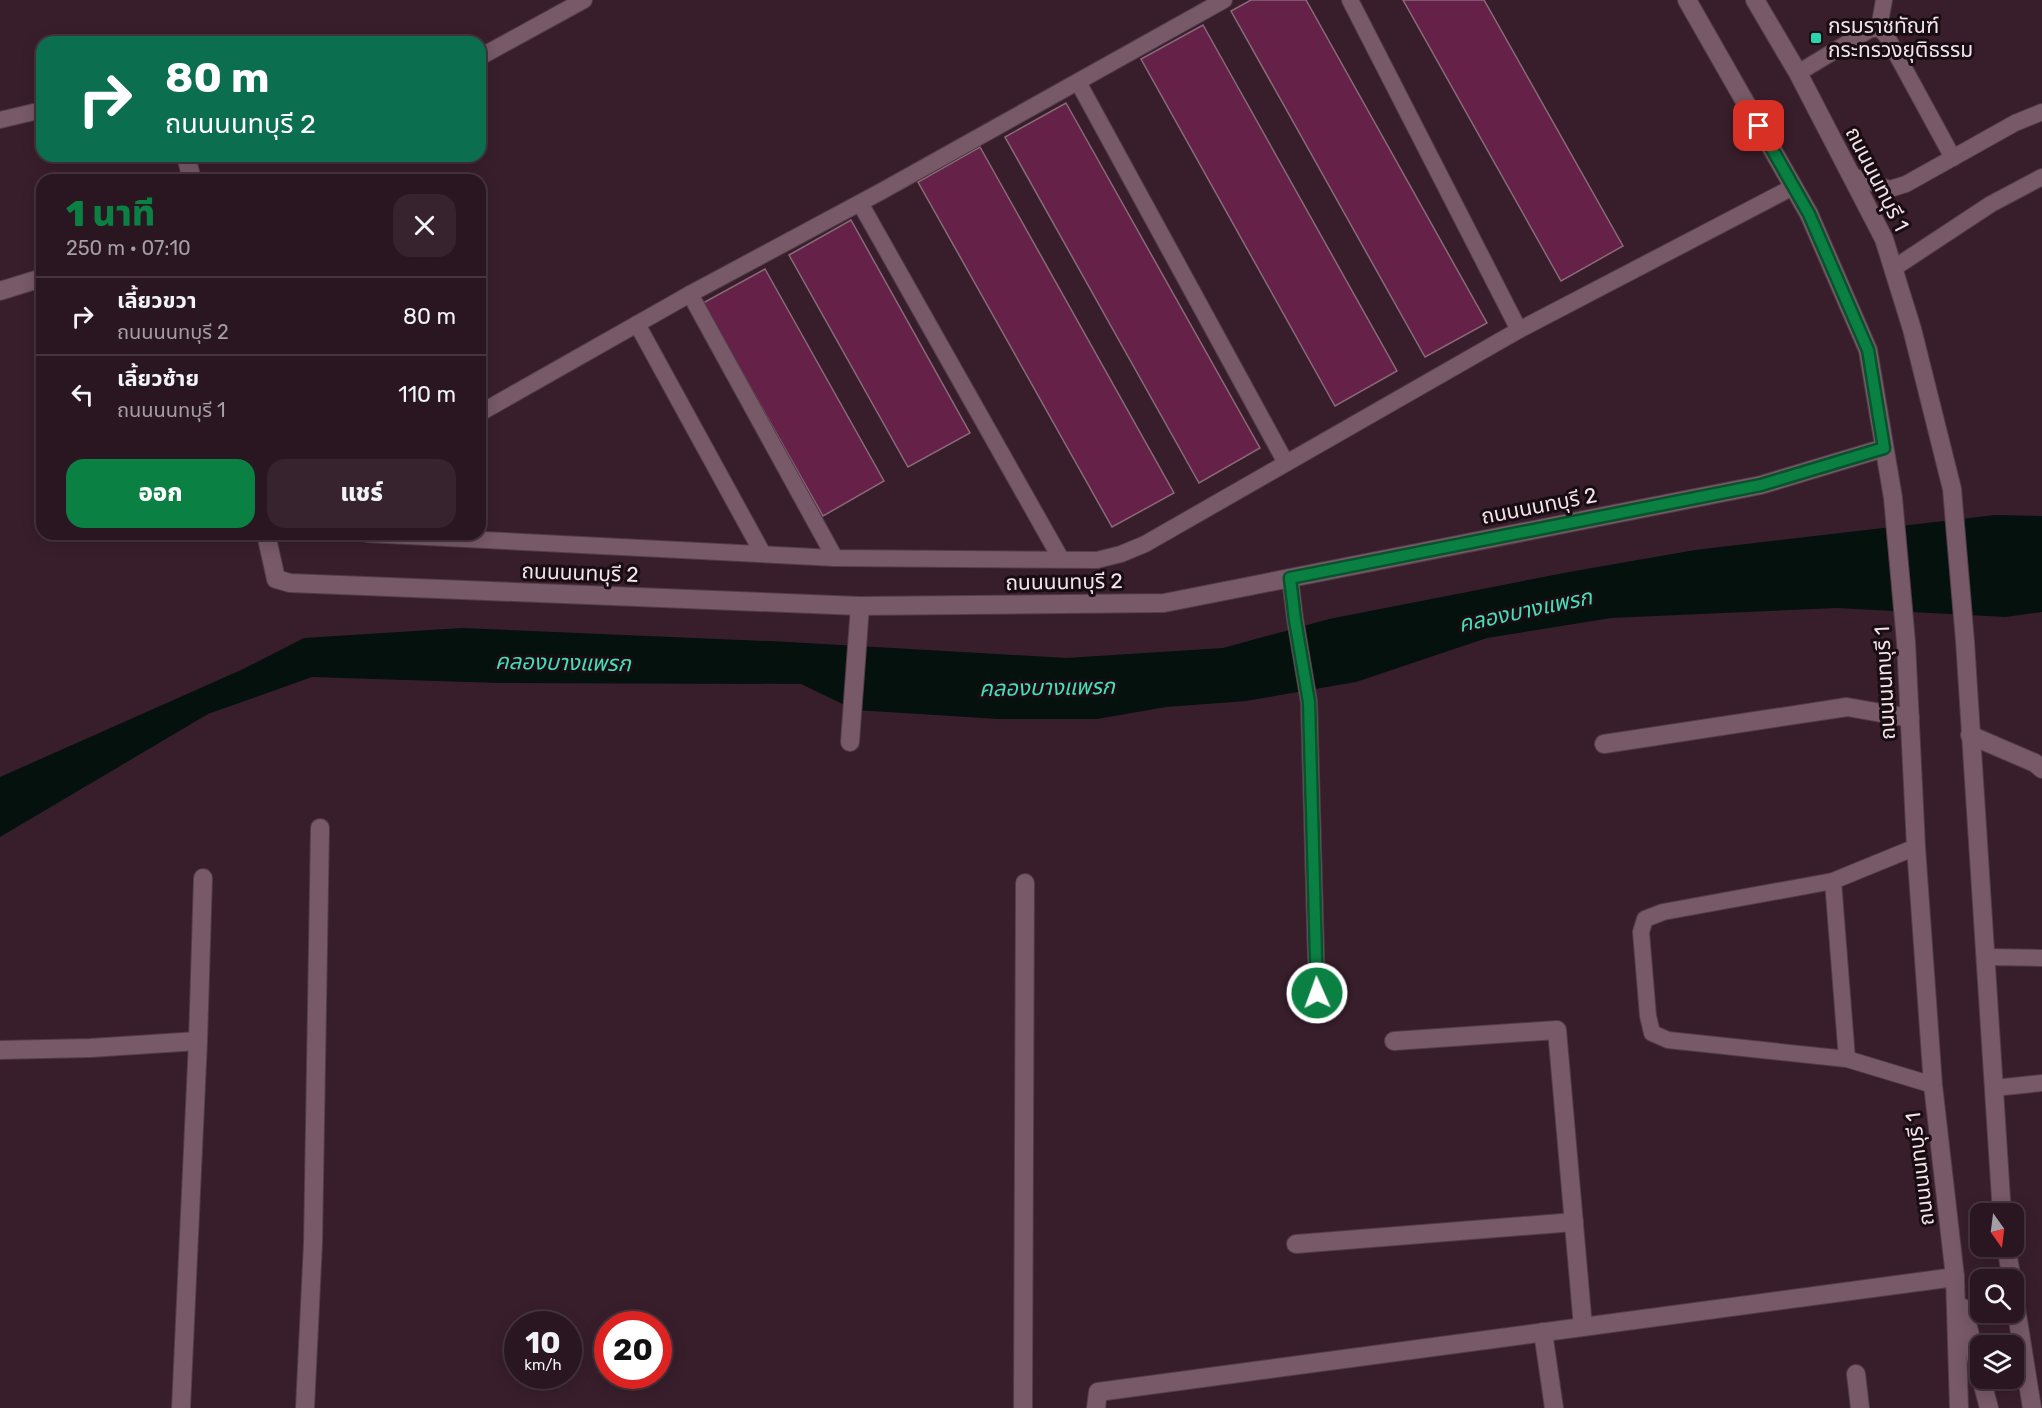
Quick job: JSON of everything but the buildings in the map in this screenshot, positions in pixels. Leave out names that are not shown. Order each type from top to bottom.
[{"type":"street","name":"ถนนนนทบุรี 1","points":[[1687,0],[1809,214],[1868,350],[1893,498],[1906,642],[1916,847],[1933,1086],[1955,1277],[1959,1408]]},
{"type":"street","name":"ถนนนนทบุรี 1","points":[[1755,0],[1797,74],[1884,239],[1912,328],[1952,489],[1965,641],[2001,1203]]},
{"type":"street","points":[[0,291],[36,280]]},
{"type":"street","name":"ถนนนนทบุรี 2","points":[[267,540],[276,579],[290,583],[860,606],[1164,603],[1761,485],[1884,448]]},
{"type":"street","points":[[850,742],[860,606]]},
{"type":"street","points":[[1604,744],[1847,707],[1910,718]]},
{"type":"street","points":[[1970,735],[2042,769]]},
{"type":"street","points":[[305,1408],[313,1243],[320,828]]},
{"type":"street","points":[[181,1408],[203,878]]},
{"type":"street","points":[[1023,1408],[1025,883]]},
{"type":"street","points":[[1394,1041],[1557,1030],[1583,1327]]},
{"type":"street","points":[[0,1050],[90,1048],[198,1041]]},
{"type":"street","points":[[1296,1244],[1574,1222]]},
{"type":"street","points":[[1096,1408],[1098,1392],[1955,1277],[1970,1335]]},
{"type":"street","points":[[2018,1323],[2032,1408]]},
{"type":"street","points":[[1543,1332],[1554,1408]]},
{"type":"street","points":[[1856,1374],[1860,1408]]},
{"type":"street","points":[[1984,1389],[1989,1408]]},
{"type":"lane","points":[[486,54],[584,0]]},
{"type":"lane","points":[[486,410],[690,294],[860,203],[1224,0]]},
{"type":"lane","points":[[1350,0],[1519,330]]},
{"type":"lane","points":[[1879,28],[1884,0]]},
{"type":"lane","points":[[1797,74],[1869,30],[1879,28]]},
{"type":"lane","points":[[1879,28],[1886,35],[1953,158]]},
{"type":"lane","points":[[1078,82],[1286,464]]},
{"type":"lane","points":[[0,120],[36,111]]},
{"type":"lane","points":[[1852,176],[1890,189],[1906,184],[2015,123],[2042,112]]},
{"type":"lane","points":[[1894,268],[1991,204],[2042,177]]},
{"type":"lane","points":[[486,540],[835,558],[1097,560],[1121,554],[1145,544],[1519,330],[1793,187]]},
{"type":"lane","points":[[860,203],[1061,560]]},
{"type":"lane","points":[[690,294],[835,558]]},
{"type":"lane","points":[[637,324],[764,554]]},
{"type":"lane","points":[[1290,578],[1309,702],[1317,993]]},
{"type":"lane","points":[[1916,847],[1833,881],[1663,912],[1645,918],[1641,932],[1648,1016],[1652,1033],[1668,1040],[1847,1059],[1933,1086]]},
{"type":"lane","points":[[1833,881],[1847,1059]]},
{"type":"lane","points":[[1986,957],[2042,958]]},
{"type":"lane","points":[[1994,1088],[2042,1083]]},
{"type":"water","name":"คลองบางแพรก","points":[[1995,515],[2042,516],[2042,612],[2006,617],[1837,608],[1611,618],[1487,638],[1356,682],[1246,701],[1166,707],[1097,719],[999,719],[855,710],[801,684],[499,683],[312,677],[208,714],[0,837],[0,777],[241,670],[304,638],[462,628],[789,642],[1066,658],[1223,648],[1329,619],[1695,550]]},
{"type":"place","name":"กรมราชทัณฑ์ กระทรวงยุติธรรม","points":[[1816,38]]},
{"type":"route","points":[[1317,993],[1309,702],[1290,578],[1761,485],[1884,448],[1868,350],[1809,214],[1759,126]]}]
